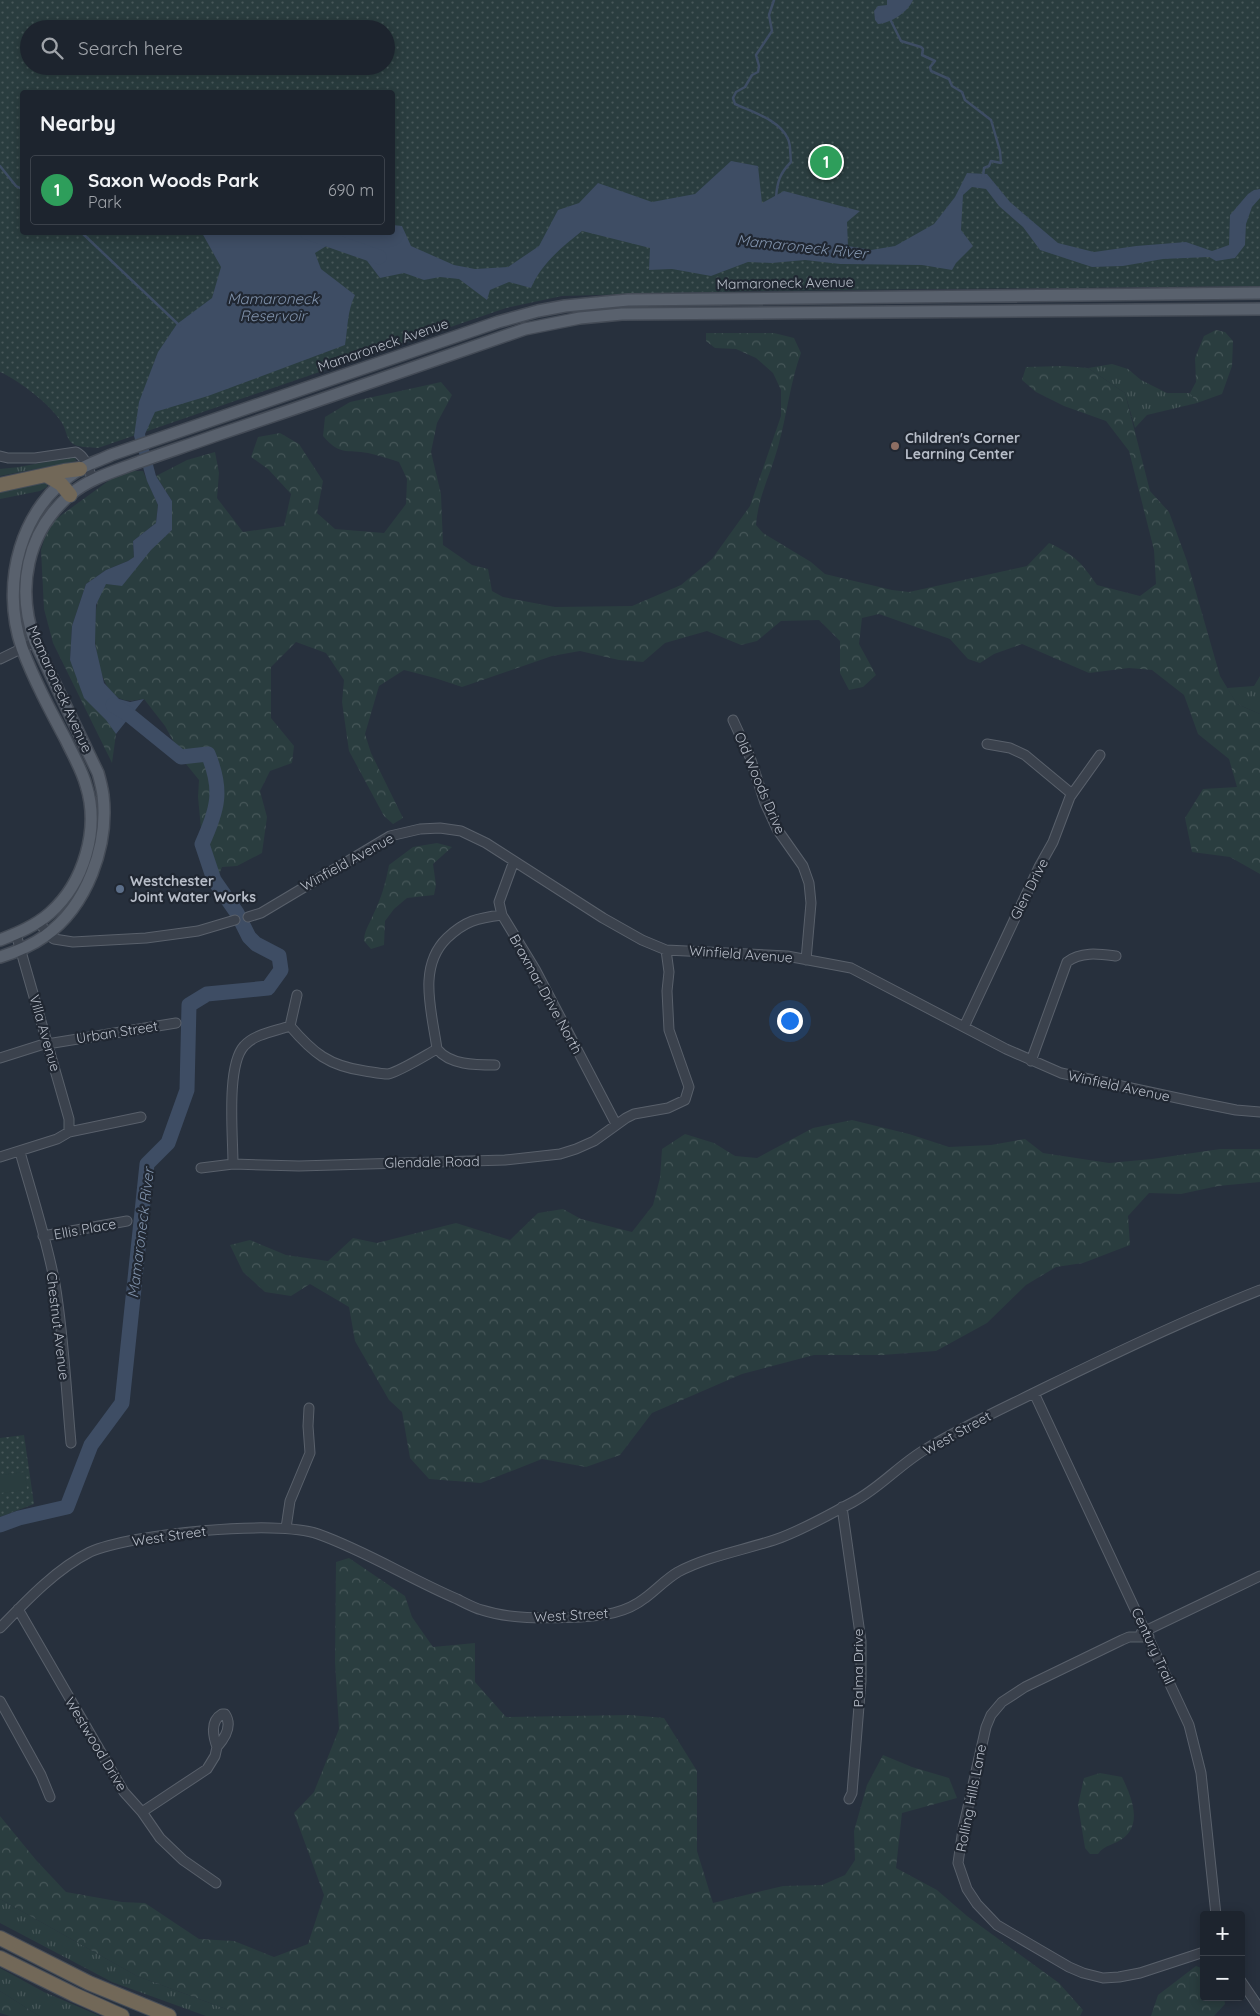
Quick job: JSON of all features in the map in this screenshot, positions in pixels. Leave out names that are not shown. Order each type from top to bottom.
[{"type":"highway","points":[[0,484],[83,467]]},
{"type":"highway","points":[[46,476],[61,484],[70,495]]},
{"type":"highway","points":[[0,1938],[89,1983],[169,2016]]},
{"type":"highway","points":[[0,1958],[75,1996],[122,2016]]},
{"type":"main road","name":"Mamaroneck Avenue","points":[[0,940],[16,934],[39,921],[58,905],[71,889],[86,855],[90,838],[91,819],[86,786],[22,648],[14,623],[12,604],[12,582],[21,537],[36,511],[61,484],[83,467],[135,447],[483,327],[538,311],[592,302],[1260,292]]},
{"type":"main road","name":"Mamaroneck Avenue","points":[[0,957],[20,950],[47,934],[75,905],[85,889],[95,864],[102,838],[103,796],[98,773],[35,642],[28,621],[25,581],[28,563],[38,535],[55,511],[70,495],[93,481],[158,455],[488,342],[552,322],[622,314],[1034,312],[1164,308],[1260,309]]},
{"type":"street","points":[[1034,295],[1034,312]]},
{"type":"street","points":[[483,327],[488,342]]},
{"type":"street","points":[[0,456],[8,458],[35,458],[74,451],[78,452],[83,467],[93,481]]},
{"type":"street","points":[[0,659],[35,642]]},
{"type":"street","name":"Old Woods Drive","points":[[733,720],[750,757],[765,803],[776,829],[803,866],[809,883],[811,902],[806,960]]},
{"type":"street","points":[[988,744],[1010,748],[1025,755],[1072,794]]},
{"type":"street","name":"Glen Drive","points":[[964,1027],[1038,866],[1053,842],[1072,794],[1100,755]]},
{"type":"street","name":"Winfield Avenue","points":[[248,917],[261,913],[390,836],[420,829],[440,828],[461,831],[486,843],[603,918],[642,940],[666,950],[787,956],[851,968],[1031,1061],[1060,1073],[1236,1110],[1260,1112]]},
{"type":"street","points":[[495,1065],[460,1062],[442,1055],[437,1049],[429,989],[430,965],[437,948],[463,924],[479,918],[502,915],[499,902],[514,861]]},
{"type":"street","name":"Braxmar Drive North","points":[[502,915],[535,969],[616,1124]]},
{"type":"street","points":[[39,921],[47,934],[54,939],[73,942],[146,938],[198,931],[235,920]]},
{"type":"street","name":"Villa Avenue","points":[[16,934],[69,1119],[69,1132]]},
{"type":"street","name":"Glendale Road","points":[[201,1168],[233,1164],[298,1166],[505,1160],[534,1157],[576,1149],[594,1141],[616,1124],[634,1114],[680,1104],[687,1097],[689,1087],[669,1030],[667,991],[669,972],[666,950]]},
{"type":"street","points":[[1031,1061],[1067,962],[1082,954],[1116,956]]},
{"type":"street","points":[[290,1026],[297,995]]},
{"type":"street","name":"Urban Street","points":[[0,1058],[48,1044],[176,1024]]},
{"type":"street","points":[[290,1026],[311,1050],[323,1059],[346,1069],[389,1074],[437,1049]]},
{"type":"street","points":[[233,1164],[232,1085],[238,1054],[245,1044],[254,1039],[290,1026]]},
{"type":"street","points":[[0,1157],[57,1139],[69,1132],[142,1117]]},
{"type":"street","name":"Chestnut Avenue","points":[[20,1152],[54,1282],[60,1318],[71,1443]]},
{"type":"street","name":"Ellis Place","points":[[43,1236],[127,1221]]},
{"type":"street","name":"West Street","points":[[0,1628],[59,1572],[76,1560],[110,1545],[186,1532],[286,1528],[314,1532],[356,1550],[427,1587],[482,1610],[537,1618],[612,1614],[628,1609],[643,1600],[677,1573],[706,1561],[780,1538],[842,1508],[857,1500],[894,1474],[923,1451],[966,1426],[1100,1360],[1260,1290]]},
{"type":"street","name":"Century Trail","points":[[1034,1393],[1189,1725],[1199,1765],[1216,1911]]},
{"type":"street","points":[[286,1528],[290,1501],[310,1453],[309,1408]]},
{"type":"street","name":"Palma Drive","points":[[842,1508],[861,1641],[861,1681],[853,1784],[849,1799]]},
{"type":"street","name":"Rolling Hills Lane","points":[[1200,1953],[1140,1973],[1119,1978],[1103,1978],[1084,1974],[1042,1953],[997,1925],[977,1904],[961,1875],[958,1863],[963,1829],[986,1727],[991,1716],[1002,1702],[1025,1687],[1129,1637],[1148,1634],[1260,1576]]},
{"type":"street","name":"Westwood Drive","points":[[18,1609],[124,1792],[142,1812],[160,1838],[183,1860],[216,1883]]},
{"type":"street","points":[[0,1701],[41,1775],[50,1797]]},
{"type":"street","points":[[142,1812],[207,1769],[215,1756],[217,1747]]},
{"type":"street","points":[[1245,1987],[1260,2009]]},
{"type":"green space","points":[[0,0],[1260,0],[1260,286],[749,291],[562,296],[506,308],[98,448],[81,447],[72,443],[62,423],[43,401],[26,387],[0,372]]},
{"type":"green space","points":[[1216,330],[1225,332],[1233,341],[1232,366],[1222,394],[1197,403],[1190,393],[1196,382],[1195,358],[1204,336]]},
{"type":"green space","points":[[706,333],[774,333],[794,338],[801,353],[778,447],[759,505],[756,525],[763,533],[811,562],[825,574],[892,590],[909,592],[1027,566],[1049,543],[1077,560],[1097,585],[1140,596],[1156,584],[1154,550],[1129,451],[1106,421],[1064,406],[1036,392],[1022,380],[1026,367],[1064,366],[1088,368],[1125,393],[1150,491],[1169,512],[1187,561],[1220,676],[1237,704],[1260,714],[1260,874],[1230,857],[1192,852],[1185,818],[1203,789],[1237,787],[1229,759],[1198,734],[1184,695],[1152,670],[1129,668],[1089,673],[1022,644],[994,654],[980,663],[968,659],[950,639],[879,614],[862,618],[859,644],[876,675],[863,687],[849,690],[840,673],[840,641],[819,620],[781,621],[757,641],[741,645],[707,631],[665,643],[643,662],[619,660],[580,651],[552,656],[462,687],[404,670],[379,686],[365,734],[371,753],[403,818],[393,824],[384,816],[349,751],[342,702],[344,680],[326,653],[296,642],[271,667],[271,718],[294,746],[292,763],[270,771],[260,791],[267,817],[262,853],[237,866],[222,867],[213,890],[206,882],[198,797],[199,780],[186,764],[165,726],[144,699],[124,700],[111,692],[98,663],[95,645],[96,609],[100,594],[106,583],[136,561],[172,530],[172,501],[156,476],[187,460],[215,452],[219,473],[217,498],[243,532],[284,526],[291,494],[268,469],[251,457],[258,437],[280,433],[299,444],[323,481],[317,513],[335,529],[384,533],[406,504],[407,479],[399,462],[364,452],[346,451],[335,447],[323,436],[325,417],[350,402],[441,382],[452,395],[437,423],[431,452],[441,494],[443,545],[472,565],[488,569],[492,591],[503,597],[555,607],[632,606],[681,585],[712,559],[750,506],[781,416],[781,390],[773,373],[756,358],[736,349],[715,348],[706,341]]},
{"type":"green space","points":[[1112,364],[1128,369],[1141,380],[1167,393],[1190,393],[1197,403],[1147,415],[1135,428],[1125,393],[1088,368]]},
{"type":"green space","points":[[75,457],[76,461],[0,476],[0,469]]},
{"type":"green space","points":[[129,471],[143,471],[158,505],[156,523],[133,541],[134,557],[106,570],[86,584],[72,626],[70,660],[116,734],[112,763],[53,643],[44,609],[41,550],[49,524],[111,479]]},
{"type":"green space","points":[[47,483],[47,487],[40,491],[0,499],[0,490]]},
{"type":"green space","points":[[1260,676],[1260,714],[1237,704],[1227,688],[1254,686]]},
{"type":"green space","points":[[437,843],[452,847],[433,864],[436,885],[434,895],[407,898],[394,909],[385,921],[384,945],[371,949],[364,941],[365,934],[381,897],[389,865],[413,847]]},
{"type":"green space","points":[[852,1120],[909,1134],[949,1147],[991,1145],[1025,1139],[1043,1153],[1109,1163],[1220,1149],[1260,1149],[1260,1182],[1218,1186],[1181,1194],[1149,1193],[1128,1216],[1130,1245],[1083,1263],[1056,1267],[1026,1285],[987,1323],[936,1351],[882,1355],[814,1355],[742,1374],[652,1413],[620,1455],[586,1467],[542,1459],[481,1483],[429,1479],[410,1458],[402,1412],[389,1400],[355,1341],[349,1307],[310,1284],[291,1296],[265,1292],[243,1272],[230,1245],[250,1240],[286,1255],[328,1261],[353,1238],[377,1243],[456,1223],[510,1240],[538,1213],[563,1209],[581,1219],[632,1232],[653,1205],[660,1178],[662,1149],[685,1134],[714,1143],[735,1156],[757,1158],[813,1128]]},
{"type":"green space","points":[[24,1435],[34,1504],[0,1517],[0,1438]]},
{"type":"green space","points":[[25,1472],[27,1490],[0,1493],[0,1475]]},
{"type":"green space","points":[[349,1558],[405,1596],[412,1617],[433,1647],[475,1643],[475,1682],[506,1717],[630,1715],[664,1718],[697,1771],[697,1851],[713,1903],[783,1886],[822,1885],[845,1875],[855,1860],[854,1831],[867,1785],[883,1755],[912,1767],[949,1778],[957,1798],[902,1813],[896,1868],[937,1890],[967,1916],[1059,1983],[1083,2010],[1080,2016],[245,2016],[137,1976],[0,1899],[0,1816],[36,1860],[66,1892],[122,1902],[145,1903],[199,1939],[234,1941],[274,1957],[308,1944],[324,1895],[294,1813],[314,1792],[339,1729],[335,1662],[336,1562]]},
{"type":"green space","points":[[1100,1773],[1122,1777],[1132,1803],[1134,1821],[1126,1836],[1098,1854],[1090,1854],[1085,1848],[1078,1805],[1084,1778]]},
{"type":"green space","points":[[0,1899],[137,1976],[245,2016],[206,2016],[112,1982],[0,1923]]},
{"type":"green space","points":[[1196,1966],[1200,1968],[1200,2001],[1225,2001],[1225,2004],[1214,2016],[1151,2016],[1158,1995]]},
{"type":"green space","points":[[0,1968],[44,1992],[100,2016],[40,2016],[0,1991]]},
{"type":"green space","points":[[0,1991],[40,2016],[10,2016],[0,2013]]},
{"type":"water","points":[[887,0],[913,0],[907,9],[898,16],[888,22],[878,24],[875,20],[874,11],[878,6],[887,5]]},
{"type":"water","name":"Mamaroneck Reservoir","points":[[731,161],[758,166],[762,203],[784,191],[860,211],[847,222],[848,246],[871,250],[895,246],[934,224],[955,197],[967,173],[987,174],[1010,202],[1058,243],[1094,252],[1186,242],[1212,251],[1229,245],[1230,215],[1248,194],[1260,189],[1260,198],[1252,207],[1246,224],[1245,245],[1235,258],[1216,261],[1209,257],[1163,259],[1123,266],[1092,267],[1040,250],[1023,227],[999,206],[986,189],[972,187],[963,195],[961,230],[973,246],[956,263],[952,270],[922,265],[840,264],[805,260],[772,263],[748,262],[711,276],[672,269],[649,270],[650,248],[582,231],[546,263],[531,288],[509,282],[490,290],[487,300],[459,279],[440,277],[424,280],[404,273],[380,278],[355,245],[333,242],[315,253],[321,269],[355,295],[349,314],[345,345],[208,396],[155,412],[145,434],[156,476],[172,501],[172,530],[151,550],[122,586],[106,584],[96,605],[95,644],[104,683],[119,699],[130,702],[144,699],[116,734],[106,720],[84,698],[70,660],[72,626],[86,584],[106,570],[134,557],[133,541],[156,523],[158,505],[147,481],[134,436],[139,402],[158,352],[177,324],[212,298],[221,267],[203,235],[395,235],[395,225],[402,226],[411,246],[454,265],[475,269],[508,267],[539,246],[558,210],[579,203],[598,183],[652,202],[695,194]]},
{"type":"waterway","points":[[774,0],[769,15],[772,31],[756,55],[759,66],[758,72],[752,75],[745,87],[736,92],[733,98],[735,104],[779,127],[788,139],[791,162],[780,178],[776,198]]},
{"type":"waterway","points":[[891,21],[901,41],[921,47],[923,49],[922,55],[935,61],[930,67],[931,71],[949,79],[952,86],[962,92],[965,100],[991,120],[1000,151],[1001,163],[991,161],[989,166],[984,168],[983,177]]},
{"type":"waterway","points":[[0,166],[16,186],[20,188]]},
{"type":"waterway","points":[[84,235],[180,326]]},
{"type":"waterway","name":"Mamaroneck River","points":[[316,235],[379,257]]},
{"type":"waterway","name":"Mamaroneck River","points":[[0,1525],[19,1518],[67,1507],[91,1445],[122,1403],[147,1164],[168,1143],[187,1090],[189,1005],[207,994],[268,988],[281,970],[279,956],[256,944],[249,937],[237,913],[214,880],[202,844],[212,820],[217,799],[216,778],[208,754],[181,757],[128,714],[113,705]]},
{"type":"place","name":"Saxon Woods Park","points":[[826,162]]},
{"type":"place","name":"Children's Corner Learning Center","points":[[895,446]]},
{"type":"place","name":"Westchester Joint Water Works","points":[[120,889]]}]
